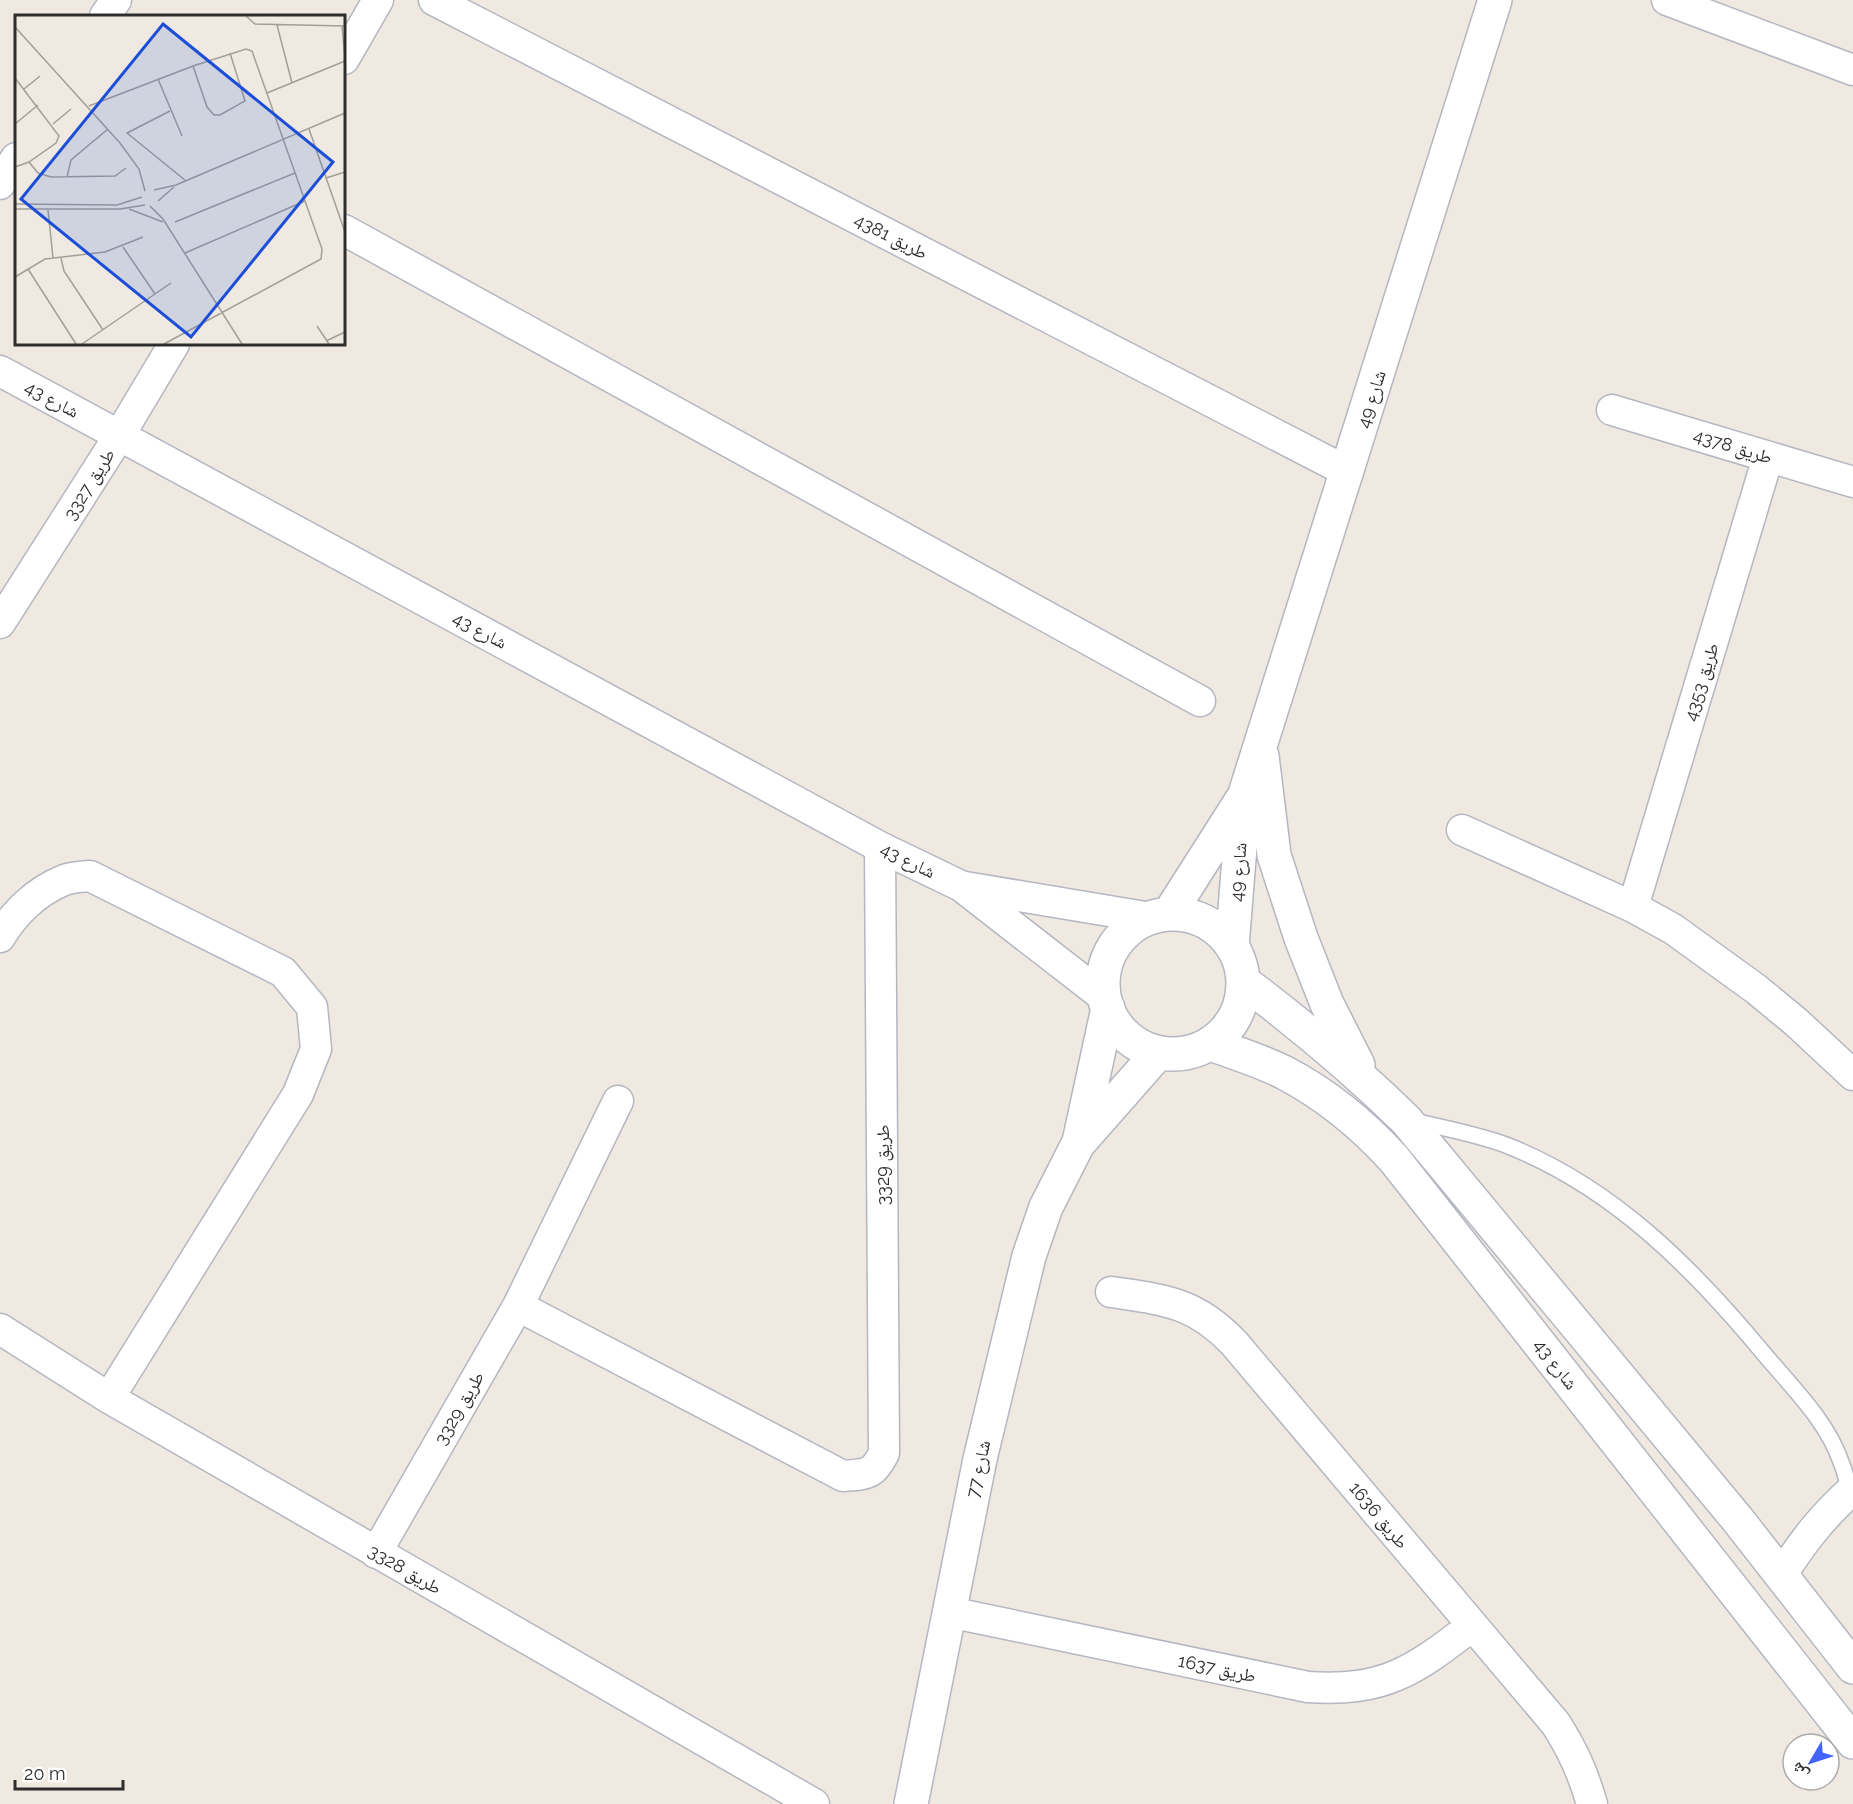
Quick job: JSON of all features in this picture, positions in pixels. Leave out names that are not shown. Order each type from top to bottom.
[{"type":"street","points":[[106,15],[116,0]]},
{"type":"street","points":[[345,57],[378,0]]},
{"type":"street","name":"طريق 4381","points":[[434,0],[1348,472]]},
{"type":"street","name":"شارع 49","points":[[1232,946],[1244,797],[1495,0]]},
{"type":"street","points":[[1667,0],[1853,70]]},
{"type":"street","points":[[0,184],[15,160]]},
{"type":"street","points":[[345,231],[1200,701]]},
{"type":"street","name":"طريق 3327","points":[[0,623],[119,436],[173,345]]},
{"type":"street","name":"شارع 43","points":[[0,371],[880,847],[961,886],[1106,1003]]},
{"type":"street","name":"طريق 4378","points":[[1612,410],[1853,482]]},
{"type":"street","name":"طريق 4353","points":[[1633,907],[1768,457]]},
{"type":"street","points":[[1260,745],[1274,855],[1301,938],[1327,1004],[1365,1080]]},
{"type":"street","name":"شارع 49","points":[[1160,916],[1244,797]]},
{"type":"street","points":[[1462,830],[1633,907],[1673,928],[1796,1022],[1853,1075]]},
{"type":"street","name":"طريق 3329","points":[[518,1306],[843,1476],[866,1474],[876,1469],[884,1453],[880,847]]},
{"type":"street","points":[[0,937],[31,899],[64,880],[90,876],[283,972],[312,1007],[315,1049],[298,1094],[109,1398]]},
{"type":"street","name":"شارع 43","points":[[961,886],[1160,916]]},
{"type":"street","points":[[1187,915],[1205,922],[1220,932],[1232,946],[1240,963],[1244,982],[1240,1006],[1229,1028],[1211,1044],[1194,1052],[1158,1053],[1140,1046],[1125,1035],[1113,1020],[1106,1003],[1103,977],[1108,958],[1119,940],[1133,927],[1160,916],[1187,915]]},
{"type":"street","points":[[1244,982],[1311,1033],[1365,1080],[1406,1120],[1730,1511],[1853,1667]]},
{"type":"street","name":"شارع 77","points":[[1078,1144],[1106,1003]]},
{"type":"street","name":"شارع 43","points":[[1211,1044],[1283,1072],[1312,1088],[1369,1131],[1388,1152],[1853,1742]]},
{"type":"street","name":"شارع 77","points":[[911,1804],[980,1459],[1029,1256],[1046,1207],[1078,1144],[1158,1053]]},
{"type":"street","name":"طريق 3329","points":[[376,1553],[518,1306],[618,1101]]},
{"type":"street","name":"طريق 1636","points":[[1111,1292],[1180,1305],[1200,1314],[1219,1327],[1556,1724],[1572,1749],[1584,1776],[1592,1804]]},
{"type":"street","name":"طريق 3328","points":[[0,1329],[109,1398],[814,1804]]},
{"type":"street","points":[[1781,1576],[1802,1542],[1828,1512],[1851,1491]]},
{"type":"street","name":"طريق 1637","points":[[949,1612],[1308,1687],[1339,1689],[1370,1685],[1399,1676],[1426,1661],[1472,1626]]},
{"type":"lane","points":[[1406,1120],[1466,1133],[1506,1145],[1596,1192],[1640,1225],[1682,1261],[1720,1301],[1807,1405],[1827,1431],[1841,1461],[1851,1491]]}]
